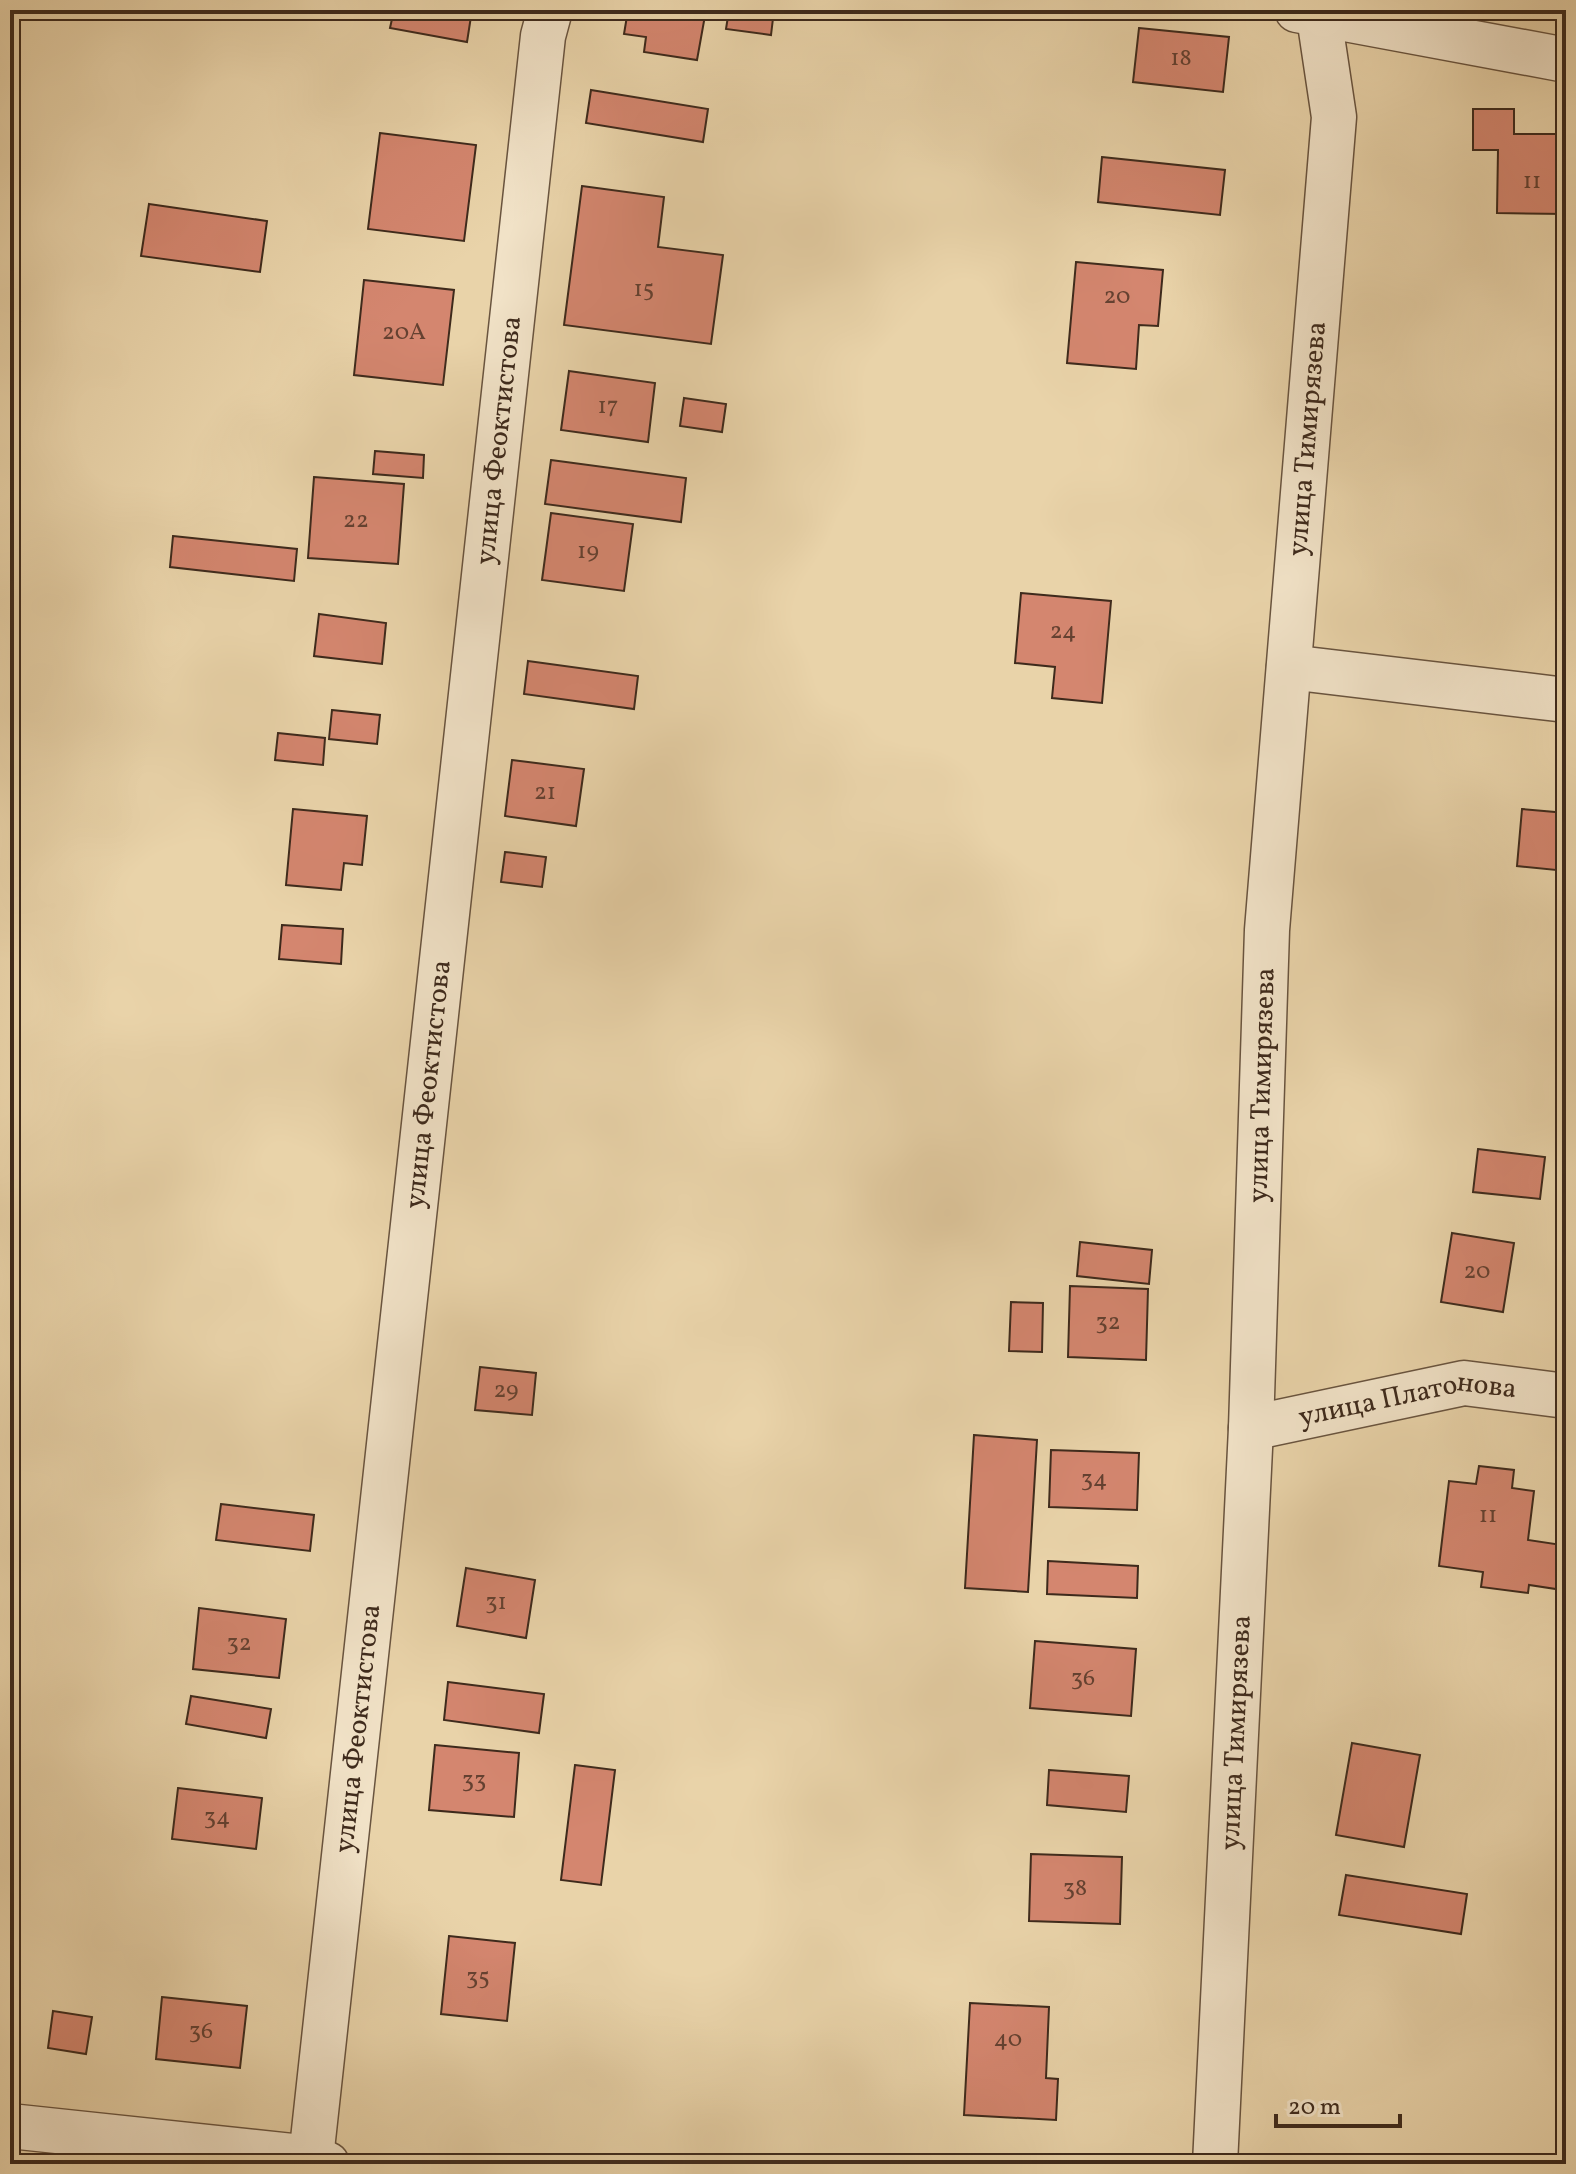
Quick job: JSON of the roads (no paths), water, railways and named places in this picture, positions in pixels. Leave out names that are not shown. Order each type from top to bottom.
[{"type":"street","name":"улица Феоктистова","points":[[319,2161],[540,68],[550,10]]},
{"type":"street","points":[[1311,11],[1566,60]]},
{"type":"street","name":"улица Тимирязева","points":[[1215,2164],[1251,1428],[1267,930],[1334,117],[1311,11]]},
{"type":"street","points":[[1289,667],[1566,700]]},
{"type":"street","name":"улица Платонова","points":[[1251,1428],[1464,1383],[1566,1396]]},
{"type":"street","points":[[10,2126],[319,2161]]}]
